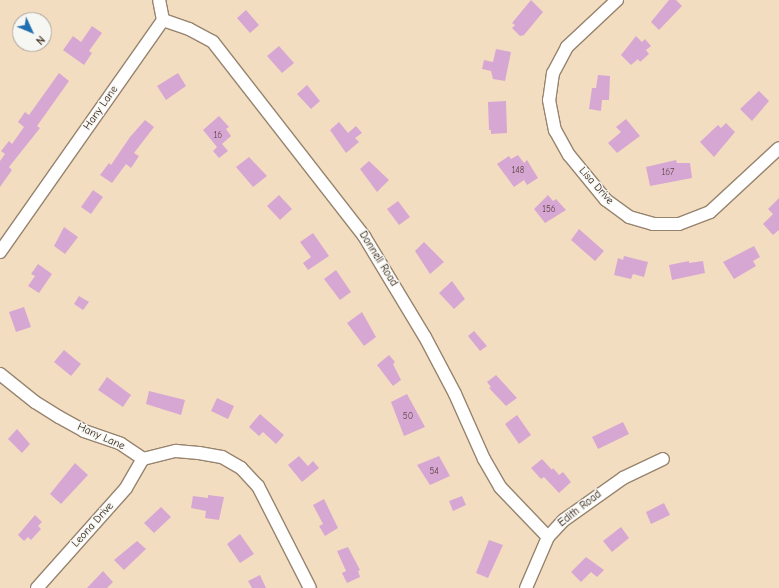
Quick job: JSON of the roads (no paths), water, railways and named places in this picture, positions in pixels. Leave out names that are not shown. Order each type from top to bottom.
[{"type":"street","points":[[159,0],[163,20]]},
{"type":"street","name":"Lisa Drive","points":[[616,0],[567,47],[553,73],[549,100],[555,130],[569,155],[606,200],[629,217],[653,224],[679,224],[710,212],[779,148]]},
{"type":"street","name":"Hany Lane","points":[[0,252],[163,20]]},
{"type":"street","name":"Donnell Road","points":[[163,20],[189,29],[213,42],[364,236],[425,337],[455,394],[484,459],[500,487],[548,537]]},
{"type":"street","name":"Hany Lane","points":[[0,374],[35,402],[59,417],[84,431],[121,444],[143,459]]},
{"type":"street","points":[[143,459],[176,451],[199,453],[222,457],[241,468],[258,486],[310,588]]},
{"type":"street","name":"Leona Drive","points":[[37,588],[126,488],[143,459]]},
{"type":"street","name":"Edith Road","points":[[526,588],[548,537],[564,520],[611,486],[663,459]]}]
